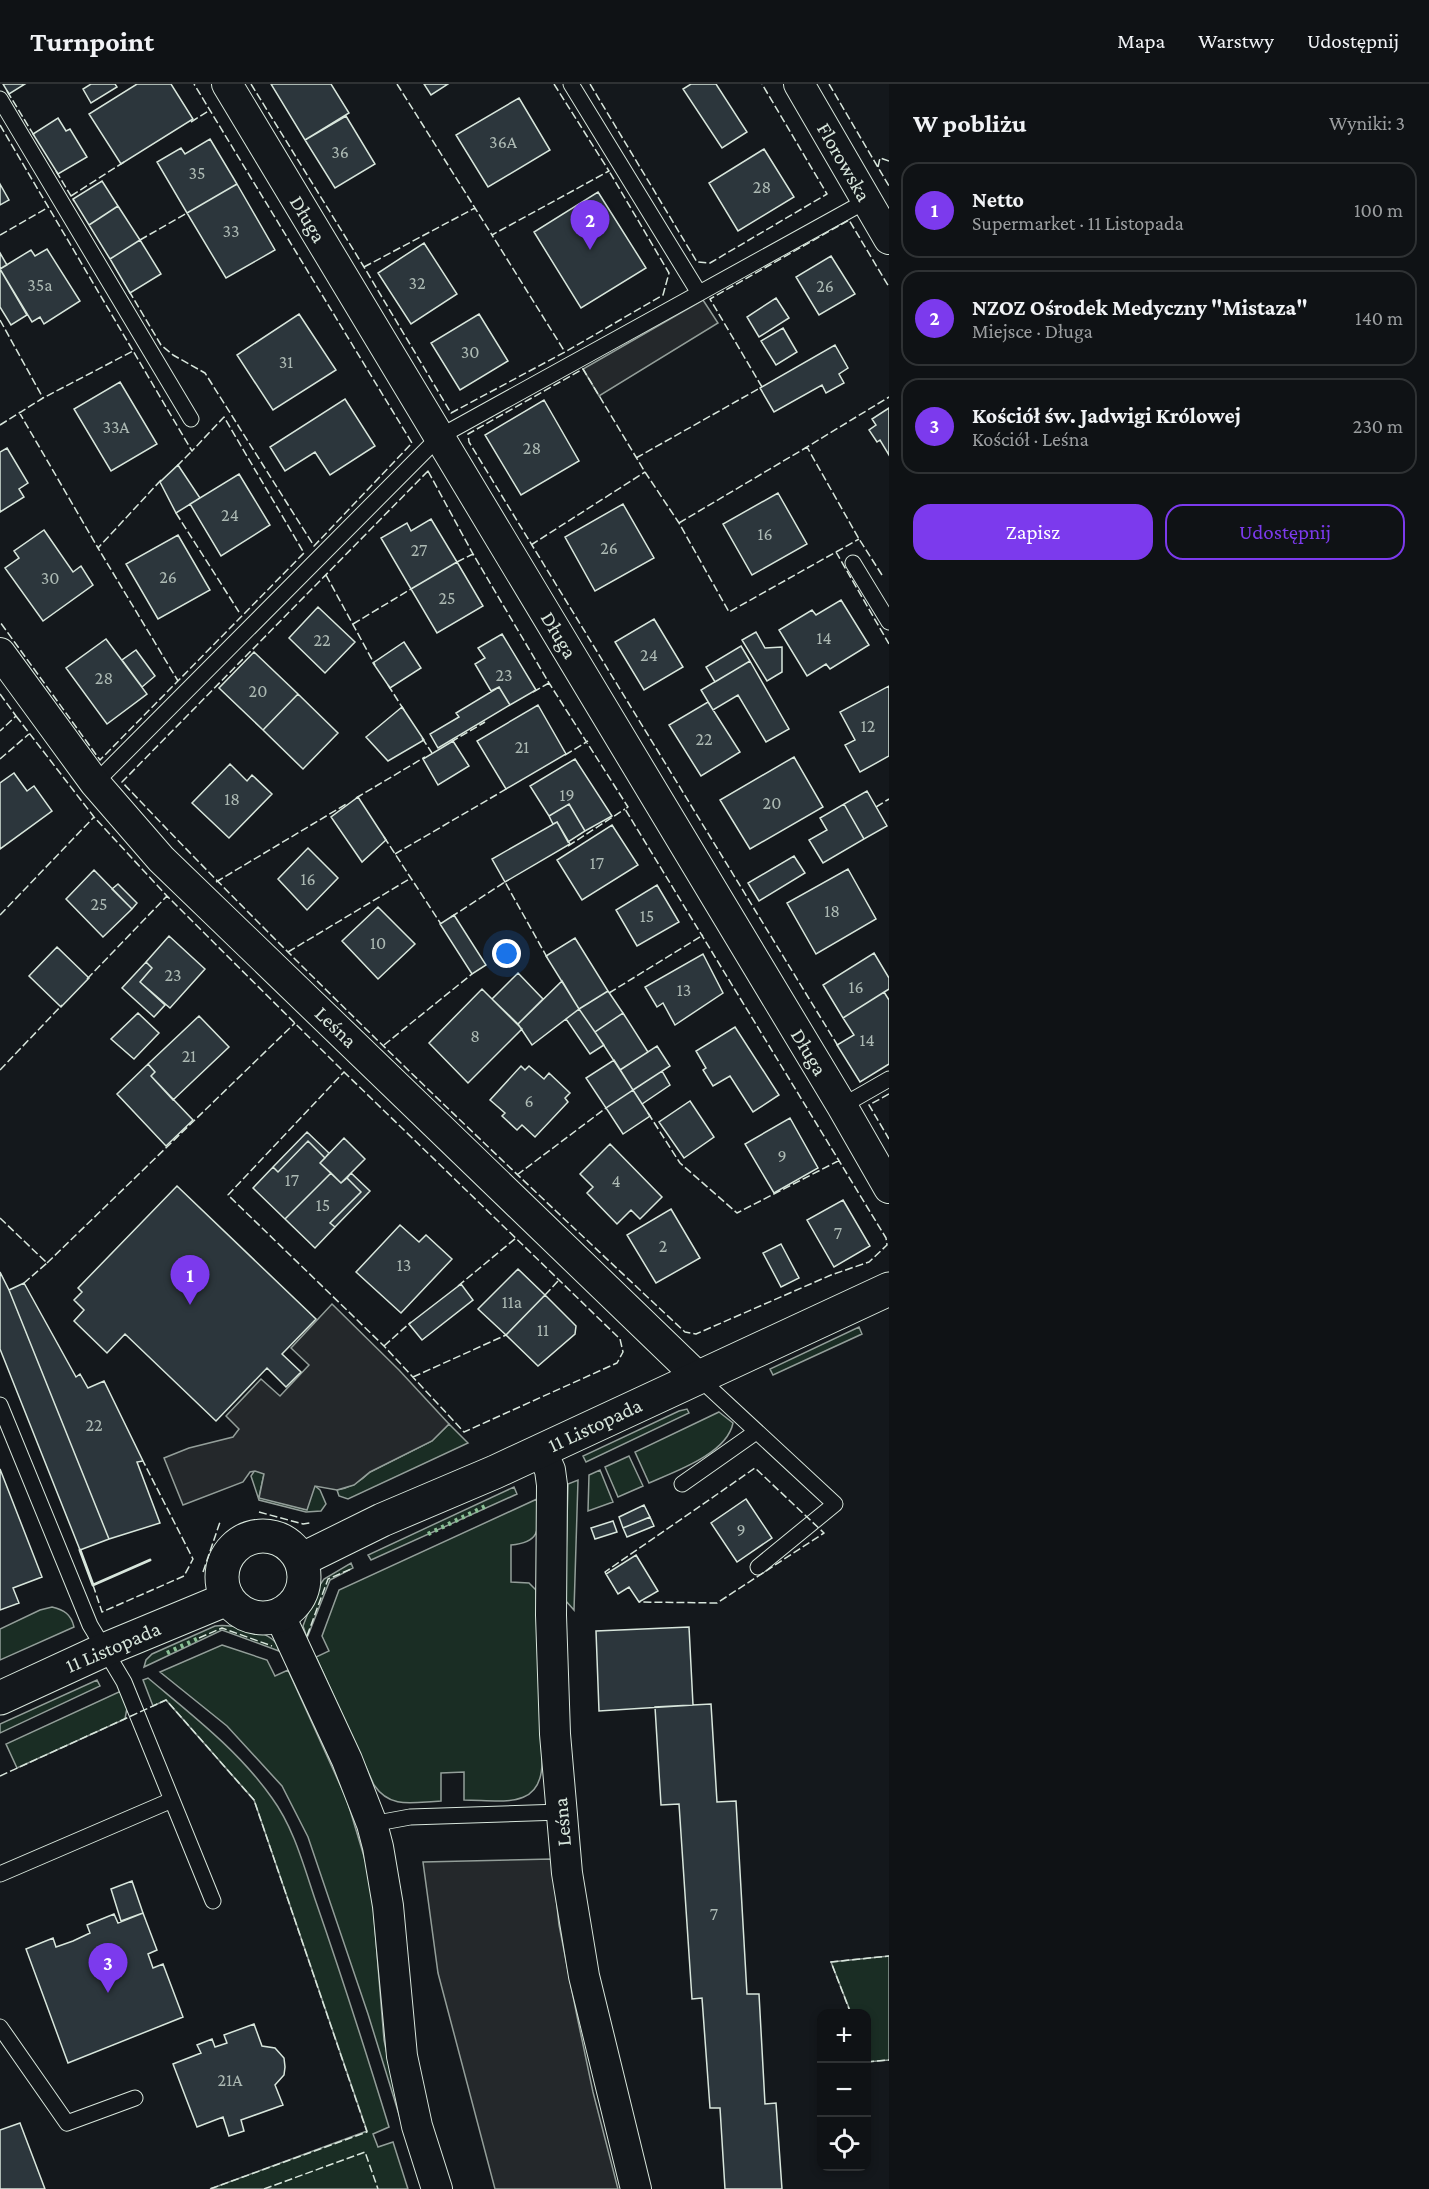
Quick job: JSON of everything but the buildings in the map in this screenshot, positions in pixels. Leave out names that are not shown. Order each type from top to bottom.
[{"type":"street","name":"Długa","points":[[226,84],[842,1106],[889,1188]]},
{"type":"street","name":"Florowska","points":[[799,84],[889,239]]},
{"type":"street","name":"Leśna","points":[[0,653],[95,783],[161,859],[698,1377]]},
{"type":"street","name":"11 Listopada","points":[[301,1560],[382,1520],[541,1450],[889,1289]]},
{"type":"street","name":"Leśna","points":[[541,1450],[550,1470],[552,1485],[551,1616],[555,1734],[569,1888],[584,1976],[636,2189]]},
{"type":"street","points":[[262,1536],[278,1538],[291,1547],[301,1560],[304,1579],[299,1598],[280,1616],[256,1619],[245,1615],[227,1599],[222,1586],[221,1571],[225,1558],[234,1547],[246,1539],[262,1536]]},
{"type":"street","name":"11 Listopada","points":[[0,1698],[104,1650],[227,1599]]},
{"type":"street","points":[[280,1616],[347,1761],[372,1824],[388,1906],[402,2056],[417,2126],[436,2189]]},
{"type":"lane","points":[[571,84],[699,293]]},
{"type":"lane","points":[[0,99],[191,419]]},
{"type":"lane","points":[[95,783],[439,437],[866,201]]},
{"type":"lane","points":[[853,563],[889,622]]},
{"type":"lane","points":[[842,1106],[889,1079]]},
{"type":"lane","points":[[698,1377],[835,1504],[758,1567]]},
{"type":"lane","points":[[0,1405],[90,1625],[124,1682],[213,1901]]},
{"type":"lane","points":[[682,1484],[756,1432]]},
{"type":"lane","points":[[0,1874],[172,1800]]},
{"type":"lane","points":[[372,1824],[410,1817],[561,1812]]},
{"type":"lane","points":[[0,2027],[68,2123],[135,2098]]},
{"type":"green space","points":[[859,1327],[862,1334],[773,1375],[770,1369]]},
{"type":"green space","points":[[687,1409],[689,1413],[586,1462],[583,1456],[679,1411]]},
{"type":"green space","points":[[719,1412],[733,1423],[729,1434],[721,1444],[698,1460],[649,1483],[635,1452]]},
{"type":"green space","points":[[449,1424],[468,1443],[348,1499],[339,1496],[337,1490],[355,1484],[370,1472],[432,1441]]},
{"type":"green space","points":[[629,1456],[643,1486],[618,1497],[605,1467]]},
{"type":"green space","points":[[255,1470],[264,1472],[259,1497],[315,1486],[320,1490],[326,1504],[321,1511],[306,1512],[259,1500],[251,1476]]},
{"type":"green space","points":[[600,1470],[613,1502],[588,1511],[589,1475]]},
{"type":"green space","points":[[578,1480],[574,1610],[565,1600],[568,1484]]},
{"type":"green space","points":[[514,1487],[517,1494],[371,1560],[368,1555]]},
{"type":"green space","points":[[537,1499],[537,1531],[529,1540],[511,1545],[511,1582],[529,1583],[536,1590],[542,1762],[540,1778],[535,1789],[527,1796],[504,1801],[464,1800],[464,1772],[441,1773],[441,1801],[404,1803],[388,1798],[374,1785],[316,1657],[329,1651],[322,1636],[339,1590]]},
{"type":"green space","points":[[351,1563],[353,1568],[330,1580],[307,1638],[303,1626],[317,1589],[324,1579]]},
{"type":"green space","points":[[52,1607],[66,1613],[74,1627],[0,1660],[0,1629],[40,1610]]},
{"type":"green space","points":[[215,1626],[253,1630],[273,1640],[279,1651],[222,1630],[144,1667],[146,1660],[152,1654]]},
{"type":"green space","points":[[222,1645],[267,1660],[275,1676],[288,1670],[347,1800],[366,1863],[373,1904],[384,2040],[401,2121],[368,2014],[308,1837],[282,1786],[227,1726],[160,1672]]},
{"type":"green space","points":[[148,1678],[230,1749],[259,1781],[280,1810],[303,1862],[389,2127],[373,2134],[378,2147],[393,2142],[408,2189],[210,2189],[367,2131],[254,1800],[166,1700],[153,1706],[143,1680]]},
{"type":"green space","points":[[97,1680],[100,1686],[0,1733],[0,1724]]},
{"type":"green space","points":[[121,1691],[127,1708],[125,1719],[17,1768],[6,1744]]},
{"type":"green space","points":[[889,1956],[889,2060],[871,2062],[871,2009],[849,2009],[831,1962]]},
{"type":"shaded area","points":[[703,300],[718,323],[599,396],[583,369]]},
{"type":"shaded area","points":[[332,1304],[399,1370],[449,1424],[432,1441],[370,1472],[354,1485],[337,1490],[315,1486],[307,1510],[259,1498],[264,1474],[255,1471],[250,1472],[243,1482],[183,1505],[164,1458],[189,1448],[233,1437],[239,1429],[226,1416],[261,1379],[280,1396],[309,1365],[291,1348]]},
{"type":"shaded area","points":[[552,1859],[559,1925],[577,2016],[593,2092],[618,2189],[495,2189],[438,1973],[423,1862]]},
{"type":"hedge","points":[[428,1534],[488,1505]]},
{"type":"hedge","points":[[167,1653],[199,1638]]},
{"type":"fence","points":[[129,291],[161,345],[173,355],[205,373],[314,546],[412,443],[194,84]]},
{"type":"fence","points":[[251,84],[451,413],[565,352],[663,295],[669,273],[609,171]]},
{"type":"fence","points":[[397,84],[492,235]]},
{"type":"fence","points":[[554,84],[609,171],[492,235],[565,352]]},
{"type":"fence","points":[[590,84],[697,262],[710,263],[827,194],[762,84]]},
{"type":"fence","points":[[829,84],[889,186]]},
{"type":"fence","points":[[7,91],[35,137]]},
{"type":"fence","points":[[191,122],[210,110]]},
{"type":"fence","points":[[0,125],[192,451],[224,417],[304,553],[100,760],[0,622]]},
{"type":"fence","points":[[878,167],[880,158],[889,161]]},
{"type":"fence","points":[[71,196],[124,162]]},
{"type":"fence","points":[[56,171],[74,201]]},
{"type":"fence","points":[[0,235],[49,207]]},
{"type":"fence","points":[[364,267],[475,208]]},
{"type":"fence","points":[[140,240],[187,213]]},
{"type":"fence","points":[[762,387],[710,299],[849,220],[889,287]]},
{"type":"fence","points":[[0,320],[43,398]]},
{"type":"fence","points":[[0,425],[43,398],[133,351]]},
{"type":"fence","points":[[838,1046],[469,442],[468,434],[583,369],[645,472],[679,523],[729,612],[836,552],[889,644]]},
{"type":"fence","points":[[636,458],[760,388]]},
{"type":"fence","points":[[882,575],[807,447],[889,397]]},
{"type":"fence","points":[[19,412],[98,548]]},
{"type":"fence","points":[[679,523],[807,447]]},
{"type":"fence","points":[[177,466],[192,451]]},
{"type":"fence","points":[[428,471],[473,554],[549,683],[628,807],[625,809],[886,1238],[887,1245],[869,1262],[831,1275],[696,1334],[685,1332],[399,1061],[259,923],[122,782],[428,471]]},
{"type":"fence","points":[[531,545],[645,472]]},
{"type":"fence","points":[[161,480],[98,548],[178,681]]},
{"type":"fence","points":[[176,513],[239,612]]},
{"type":"fence","points":[[836,552],[859,539]]},
{"type":"fence","points":[[457,562],[473,554]]},
{"type":"fence","points":[[326,575],[375,665]]},
{"type":"fence","points":[[353,624],[411,589]]},
{"type":"fence","points":[[533,692],[549,683]]},
{"type":"fence","points":[[388,685],[404,710]]},
{"type":"fence","points":[[0,694],[16,716],[0,731]]},
{"type":"fence","points":[[16,716],[94,817],[167,896],[344,1072],[620,1339],[623,1352],[617,1363],[464,1432],[384,1346],[228,1195],[344,1072]]},
{"type":"fence","points":[[451,742],[485,722]]},
{"type":"fence","points":[[0,759],[29,734]]},
{"type":"fence","points":[[422,738],[432,753]]},
{"type":"fence","points":[[565,755],[588,741]]},
{"type":"fence","points":[[356,798],[425,757]]},
{"type":"fence","points":[[395,854],[508,788]]},
{"type":"fence","points":[[876,807],[889,799]]},
{"type":"fence","points":[[216,882],[348,803]]},
{"type":"fence","points":[[568,846],[625,809]]},
{"type":"fence","points":[[0,915],[94,817]]},
{"type":"fence","points":[[384,837],[441,924]]},
{"type":"fence","points":[[288,952],[411,878]]},
{"type":"fence","points":[[451,917],[505,882],[548,959]]},
{"type":"fence","points":[[87,979],[167,896]]},
{"type":"fence","points":[[609,993],[703,935]]},
{"type":"fence","points":[[384,1045],[472,974]]},
{"type":"fence","points":[[0,1070],[62,1005]]},
{"type":"fence","points":[[47,1263],[295,1023]]},
{"type":"fence","points":[[889,1094],[869,1105],[889,1139]]},
{"type":"fence","points":[[517,1175],[606,1108]]},
{"type":"fence","points":[[648,1113],[680,1163],[737,1213],[840,1160]]},
{"type":"fence","points":[[0,1218],[47,1263],[24,1283]]},
{"type":"fence","points":[[458,1286],[516,1238]]},
{"type":"fence","points":[[545,1295],[559,1280]]},
{"type":"fence","points":[[384,1346],[411,1322]]},
{"type":"fence","points":[[413,1377],[506,1335]]},
{"type":"fence","points":[[93,1585],[102,1612],[184,1576],[193,1559],[143,1461]]},
{"type":"fence","points":[[606,1574],[605,1572],[755,1468],[824,1533],[717,1603],[639,1602]]},
{"type":"fence","points":[[259,1512],[303,1524],[310,1523]]},
{"type":"fence","points":[[203,1572],[220,1522]]},
{"type":"fence","points":[[307,1636],[328,1579],[351,1569]]},
{"type":"fence","points":[[199,1638],[222,1628],[272,1646]]},
{"type":"fence","points":[[0,1776],[166,1700],[254,1800],[367,2132],[210,2189]]},
{"type":"fence","points":[[849,2009],[831,1962],[889,1956]]},
{"type":"fence","points":[[871,2062],[889,2060]]},
{"type":"fence","points":[[264,2189],[365,2152],[378,2189]]},
{"type":"wall","points":[[80,1550],[93,1585],[150,1560]]},
{"type":"place","name":"NZOZ Ośrodek Medyczny \"Mistaza\"","points":[[590,250]]},
{"type":"place","name":"Netto","points":[[190,1305]]},
{"type":"place","name":"Kościół św. Jadwigi Królowej","points":[[108,1993]]}]
